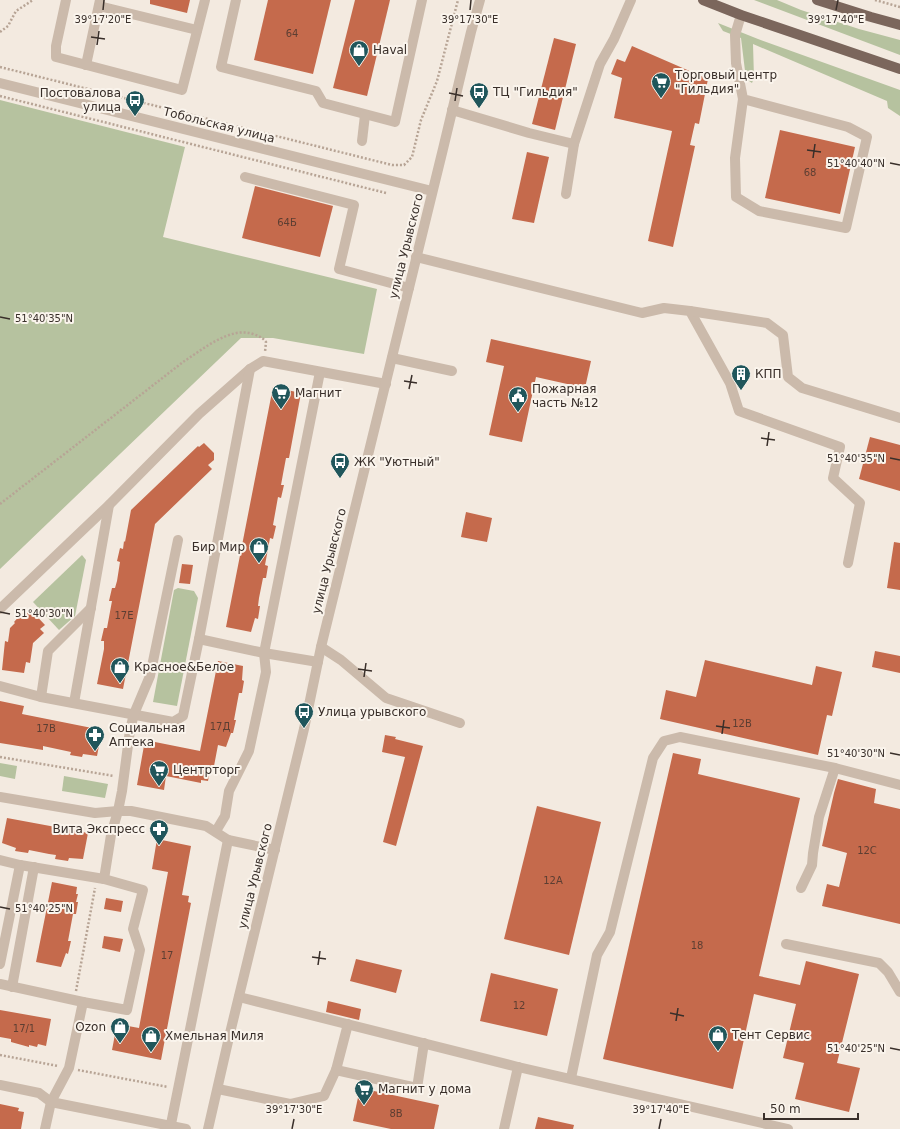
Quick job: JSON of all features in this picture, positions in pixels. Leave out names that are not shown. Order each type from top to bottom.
[{"type":"main road","points":[[703,0],[741,15],[900,69]]},
{"type":"main road","points":[[817,0],[900,25]]},
{"type":"main road","points":[[831,0],[871,17]]},
{"type":"street","points":[[66,0],[56,46],[56,57],[182,90],[205,0]]},
{"type":"street","points":[[236,0],[221,67],[316,91],[324,104],[395,122],[422,0]]},
{"type":"street","name":"улица Урывского","points":[[208,1129],[304,729],[321,647],[480,0]]},
{"type":"street","points":[[566,194],[574,144],[600,64],[614,39],[631,0]]},
{"type":"street","points":[[86,65],[100,3],[197,30]]},
{"type":"street","points":[[741,15],[735,35],[736,63],[743,99],[735,158],[736,197],[759,211],[846,228],[867,137],[848,127],[743,99]]},
{"type":"street","name":"Тобольская улица","points":[[0,83],[432,192]]},
{"type":"street","points":[[452,110],[529,133],[574,144]]},
{"type":"street","points":[[362,140],[365,114]]},
{"type":"street","points":[[245,177],[354,205],[339,269],[409,288]]},
{"type":"street","points":[[416,257],[642,313],[664,308],[767,323],[783,335],[788,378],[802,388],[900,418]]},
{"type":"street","points":[[690,311],[730,383],[739,410],[840,447],[833,478],[860,503],[848,563]]},
{"type":"street","points":[[392,358],[452,372]]},
{"type":"street","points":[[0,609],[109,505],[199,414],[250,369],[263,361],[386,384]]},
{"type":"street","points":[[0,686],[41,697],[173,722],[183,716],[250,369]]},
{"type":"street","points":[[216,831],[225,816],[229,791],[249,751],[266,672],[264,653],[320,372]]},
{"type":"street","points":[[74,703],[109,505]]},
{"type":"street","points":[[100,878],[118,811],[130,730],[134,714],[150,676],[178,540]]},
{"type":"street","points":[[41,697],[48,651],[91,608]]},
{"type":"street","points":[[199,639],[264,653],[318,662]]},
{"type":"street","points":[[321,647],[341,660],[386,698],[460,723]]},
{"type":"street","points":[[571,1078],[596,955],[610,932],[653,758],[664,741],[680,737],[835,768],[900,785]]},
{"type":"street","points":[[801,888],[812,865],[819,817],[835,768]]},
{"type":"street","points":[[0,797],[96,813],[118,811],[131,812],[206,826],[228,840],[275,850]]},
{"type":"street","points":[[170,1128],[228,840]]},
{"type":"street","points":[[0,860],[20,865],[100,878],[143,890],[133,929],[140,950],[127,1010],[0,984]]},
{"type":"street","points":[[0,964],[20,865]]},
{"type":"street","points":[[12,987],[34,867]]},
{"type":"street","points":[[786,944],[879,963],[888,972],[900,992]]},
{"type":"street","points":[[239,997],[518,1067],[788,1129]]},
{"type":"street","points":[[45,1129],[51,1102],[69,1068],[79,1001]]},
{"type":"street","points":[[218,1089],[290,1104],[324,1096],[336,1070],[348,1024]]},
{"type":"street","points":[[336,1070],[417,1088],[424,1043]]},
{"type":"street","points":[[504,1129],[518,1067]]},
{"type":"street","points":[[0,1085],[39,1093],[51,1102],[170,1128],[186,1129]]},
{"type":"path","points":[[0,32],[8,26],[16,12],[33,0]]},
{"type":"path","points":[[0,66],[392,166],[404,165],[412,157],[421,120],[437,81],[458,0]]},
{"type":"path","points":[[875,0],[900,7]]},
{"type":"path","points":[[0,96],[386,193]]},
{"type":"path","points":[[0,504],[183,362],[215,341],[234,333],[248,332],[262,337],[266,342],[263,361]]},
{"type":"path","points":[[0,757],[124,777]]},
{"type":"path","points":[[79,1001],[100,878]]},
{"type":"path","points":[[0,1055],[178,1089]]},
{"type":"green space","points":[[754,0],[777,0],[801,10],[859,29],[900,40],[900,55]]},
{"type":"green space","points":[[718,23],[900,90],[900,116],[888,108],[887,101],[753,44],[754,78],[752,83],[746,79],[741,38],[723,31]]},
{"type":"green space","points":[[0,100],[185,147],[163,237],[377,289],[364,354],[273,338],[241,338],[0,569]]},
{"type":"green space","points":[[82,555],[86,560],[75,616],[59,630],[33,602]]},
{"type":"green space","points":[[178,588],[194,591],[198,598],[177,706],[153,702],[174,590]]},
{"type":"green space","points":[[0,763],[17,766],[15,779],[0,776]]},
{"type":"green space","points":[[64,776],[108,784],[105,798],[62,791]]},
{"type":"building","points":[[150,0],[190,0],[187,13],[150,4]]},
{"type":"building","points":[[268,0],[331,0],[313,74],[254,60]]},
{"type":"building","points":[[355,0],[390,0],[367,96],[333,88]]},
{"type":"building","points":[[554,38],[576,44],[555,130],[532,124]]},
{"type":"building","name":"Торговый центр \"Гильдия\"","points":[[632,46],[708,79],[699,124],[695,123],[690,145],[695,146],[673,247],[648,241],[672,131],[614,118],[622,78],[611,74],[617,59],[625,62]]},
{"type":"building","points":[[780,130],[855,147],[840,214],[765,198]]},
{"type":"building","points":[[527,152],[549,157],[534,223],[512,219]]},
{"type":"building","points":[[255,186],[333,206],[320,257],[242,238]]},
{"type":"building","points":[[491,339],[591,361],[585,388],[536,377],[522,442],[489,435],[504,366],[486,362]]},
{"type":"building","points":[[273,387],[301,393],[289,458],[286,458],[281,485],[284,485],[281,498],[278,497],[273,525],[276,526],[273,539],[270,538],[265,565],[268,566],[266,578],[263,578],[259,598],[258,606],[260,606],[258,619],[255,618],[251,632],[226,627]]},
{"type":"building","points":[[870,437],[900,445],[900,491],[859,479]]},
{"type":"building","points":[[204,443],[214,453],[214,460],[208,465],[212,469],[155,524],[123,689],[97,684],[104,649],[104,641],[101,641],[104,628],[107,628],[112,601],[109,601],[112,588],[115,588],[117,581],[120,562],[117,561],[120,548],[123,549],[124,541],[125,542],[131,510],[198,446],[199,447]]},
{"type":"building","points":[[466,512],[492,518],[487,542],[461,537]]},
{"type":"building","points":[[894,542],[900,543],[900,590],[887,588]]},
{"type":"building","points":[[182,564],[193,565],[190,584],[179,583]]},
{"type":"building","points":[[30,609],[45,625],[40,629],[44,633],[33,643],[30,663],[26,662],[24,673],[2,670],[5,641],[8,642],[10,628],[23,612],[25,615]]},
{"type":"building","points":[[875,651],[900,656],[900,673],[872,667]]},
{"type":"building","points":[[705,660],[812,685],[816,666],[842,672],[832,716],[827,715],[818,755],[660,719],[666,690],[696,697]]},
{"type":"building","points":[[218,661],[243,666],[242,680],[244,681],[242,693],[239,693],[233,733],[231,733],[226,747],[218,745],[214,766],[211,765],[208,781],[201,780],[201,783],[166,776],[164,790],[137,785],[145,740],[200,751]]},
{"type":"building","points":[[0,701],[24,706],[22,714],[102,730],[97,756],[83,754],[82,757],[70,755],[71,752],[43,746],[43,750],[0,743]]},
{"type":"building","points":[[385,735],[423,746],[396,846],[383,842],[405,757],[382,752]]},
{"type":"building","points":[[673,753],[701,759],[698,774],[800,798],[759,976],[800,985],[806,961],[859,974],[837,1063],[860,1068],[849,1112],[795,1099],[804,1063],[783,1058],[796,1004],[754,994],[733,1089],[603,1059]]},
{"type":"building","points":[[838,779],[876,789],[874,803],[900,809],[900,924],[822,906],[827,884],[839,887],[847,853],[822,846]]},
{"type":"building","points":[[537,806],[601,822],[569,955],[504,939]]},
{"type":"building","points":[[7,818],[88,833],[83,859],[69,858],[68,861],[55,859],[56,855],[29,850],[28,853],[15,851],[16,848],[2,843]]},
{"type":"building","points":[[157,839],[191,846],[182,895],[189,896],[188,902],[191,903],[161,1060],[112,1050],[117,1024],[139,1028],[168,872],[152,869]]},
{"type":"building","points":[[52,882],[77,887],[76,894],[78,894],[76,914],[73,914],[68,941],[71,941],[68,954],[66,953],[61,967],[36,962]]},
{"type":"building","points":[[106,898],[123,901],[121,912],[104,909]]},
{"type":"building","points":[[104,936],[123,939],[120,952],[102,948]]},
{"type":"building","points":[[356,959],[402,970],[396,993],[350,981]]},
{"type":"building","points":[[491,973],[558,989],[547,1036],[480,1021]]},
{"type":"building","points":[[328,1001],[361,1009],[359,1020],[326,1012]]},
{"type":"building","points":[[0,1010],[51,1019],[46,1046],[38,1044],[37,1047],[29,1045],[29,1047],[11,1042],[11,1039],[0,1037]]},
{"type":"building","points":[[360,1088],[439,1105],[434,1129],[391,1129],[353,1121]]},
{"type":"building","points":[[0,1104],[19,1108],[18,1111],[24,1112],[21,1129],[0,1129]]},
{"type":"building","points":[[538,1117],[574,1125],[573,1129],[535,1129]]},
{"type":"place","name":"Haval","points":[[359,67]]},
{"type":"place","name":"Торговый центр \"Гильдия\"","points":[[661,99]]},
{"type":"place","name":"ТЦ \"Гильдия\"","points":[[479,109]]},
{"type":"place","name":"Постовалова улица","points":[[135,117]]},
{"type":"place","name":"КПП","points":[[741,391]]},
{"type":"place","name":"Магнит","points":[[281,410]]},
{"type":"place","name":"Пожарная часть №12","points":[[518,413]]},
{"type":"place","name":"ЖК \"Уютный\"","points":[[340,479]]},
{"type":"place","name":"Бир Мир","points":[[259,564]]},
{"type":"place","name":"Красное&Белое","points":[[120,684]]},
{"type":"place","name":"Улица урывского","points":[[304,729]]},
{"type":"place","name":"Социальная Аптека","points":[[95,752]]},
{"type":"place","name":"Центрторг","points":[[159,787]]},
{"type":"place","name":"Вита Экспресс","points":[[159,846]]},
{"type":"place","name":"Ozon","points":[[120,1044]]},
{"type":"place","name":"Тент Сервис","points":[[718,1052]]},
{"type":"place","name":"Хмельная Миля","points":[[151,1053]]},
{"type":"place","name":"Магнит у дома","points":[[364,1106]]}]
